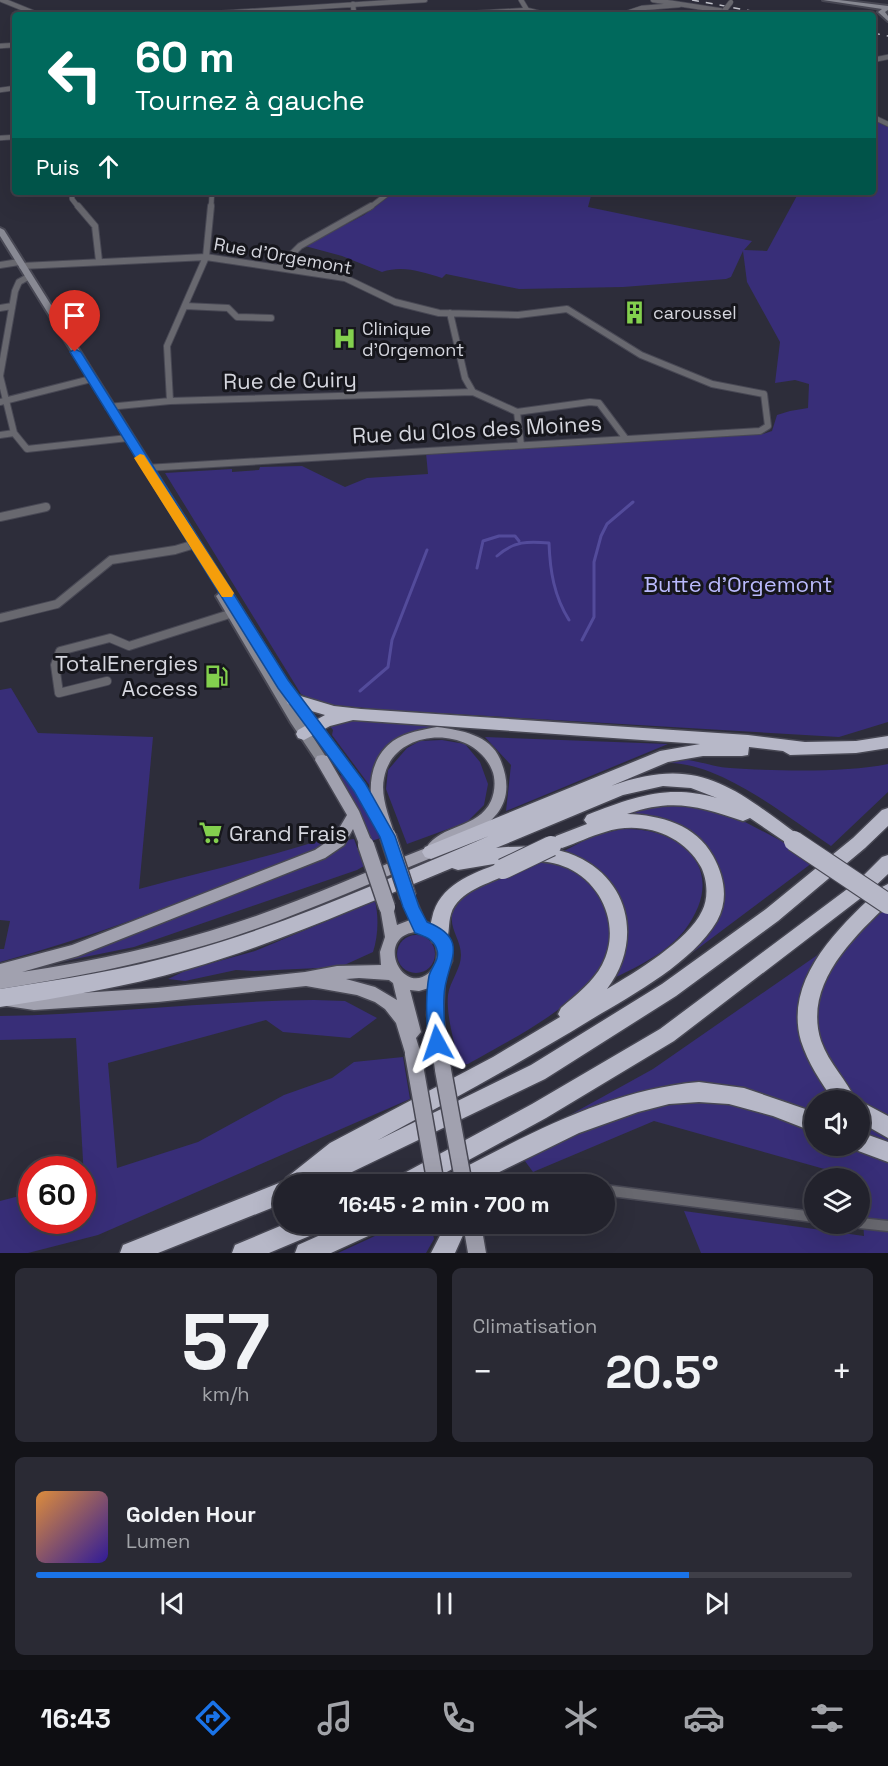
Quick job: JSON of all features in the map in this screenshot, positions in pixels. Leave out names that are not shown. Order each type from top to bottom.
[{"type":"highway","points":[[294,700],[322,709],[362,715],[748,741],[800,747],[856,747],[888,742]]},
{"type":"highway","points":[[310,731],[326,722],[362,715]]},
{"type":"highway","points":[[431,852],[666,756],[703,750],[785,750],[800,747]]},
{"type":"highway","points":[[568,797],[648,772],[687,772],[730,789],[888,904]]},
{"type":"highway","points":[[0,998],[64,988],[212,953],[426,871],[504,836],[627,787],[662,779],[677,779],[709,788],[743,805],[770,824]]},
{"type":"highway","points":[[439,936],[438,919],[446,901],[461,889],[556,843],[593,820],[637,802],[665,796],[683,797],[714,803],[770,824],[797,837],[888,892],[840,939],[818,972],[809,1001],[807,1026],[811,1044],[830,1081],[837,1090]]},
{"type":"highway","points":[[324,1174],[387,1146],[538,1072],[669,990],[772,915],[859,843],[888,815]]},
{"type":"highway","points":[[307,1174],[337,1150],[500,1064],[626,988],[684,947],[710,916],[716,895],[708,860],[692,841],[670,828],[645,822],[618,822],[556,843]]},
{"type":"highway","points":[[426,871],[507,854],[539,854],[570,861],[586,870],[606,890],[615,907],[621,927],[620,942],[612,967],[594,991],[543,1037]]},
{"type":"highway","points":[[423,1174],[539,1112],[667,1035],[864,886],[888,862]]},
{"type":"highway","points":[[473,1174],[551,1136],[626,1106],[663,1096],[699,1092],[724,1094],[763,1103],[804,1118]]},
{"type":"highway","points":[[870,1117],[888,1128]]},
{"type":"highway","points":[[870,1146],[888,1152]]},
{"type":"highway","points":[[131,1253],[273,1196]]},
{"type":"highway","points":[[243,1253],[288,1234]]},
{"type":"highway","points":[[306,1253],[347,1234]]},
{"type":"main road","points":[[826,0],[885,10],[888,19]]},
{"type":"main road","points":[[1,232],[193,542],[197,556],[294,700],[322,760],[354,815],[387,907],[392,937],[385,956],[396,976],[414,1037],[413,1054]]},
{"type":"main road","points":[[235,613],[310,731],[363,792],[388,836]]},
{"type":"main road","points":[[0,982],[123,961],[237,929],[431,852],[438,841],[461,832],[488,815],[499,797],[501,785],[498,763],[477,741],[463,735],[436,733],[409,738],[399,744],[383,761],[377,779],[377,789],[388,836],[408,897],[421,928]]},
{"type":"main road","points":[[0,971],[73,951],[320,854],[339,842],[354,815]]},
{"type":"main road","points":[[0,998],[34,1003],[158,995],[349,972],[396,976],[419,982],[438,974],[444,966],[446,952],[439,936],[421,928],[403,930],[392,937]]},
{"type":"main road","points":[[438,974],[435,1006],[437,1043],[462,1174]]},
{"type":"main road","points":[[305,979],[359,988],[388,1002],[400,1016],[413,1054],[434,1174]]},
{"type":"main road","points":[[451,1236],[477,1253]]},
{"type":"street","points":[[2,0],[32,12]]},
{"type":"street","points":[[236,12],[425,0]]},
{"type":"street","points":[[521,0],[527,10]]},
{"type":"street","points":[[653,0],[719,12]]},
{"type":"street","points":[[353,4],[354,12]]},
{"type":"street","points":[[630,12],[642,8],[679,5]]},
{"type":"street","points":[[520,12],[527,10],[535,12]]},
{"type":"street","points":[[72,195],[72,199],[95,226],[99,261]]},
{"type":"street","points":[[170,401],[167,346],[188,306],[206,257],[212,195]]},
{"type":"street","points":[[279,267],[300,246],[362,213],[386,195]]},
{"type":"street","name":"Rue d'Orgemont","points":[[0,264],[206,257],[345,278],[395,302],[420,310],[518,315],[569,310],[641,355],[712,384],[756,393]]},
{"type":"street","points":[[28,277],[19,282],[2,348],[0,376],[3,401],[14,433],[27,449],[128,438]]},
{"type":"street","points":[[0,308],[12,306]]},
{"type":"street","points":[[188,306],[228,308],[237,317],[271,318]]},
{"type":"street","points":[[450,313],[465,378],[473,392],[517,412],[595,402],[602,405],[626,438]]},
{"type":"street","points":[[3,401],[91,379]]},
{"type":"street","name":"Rue de Cuiry","points":[[108,406],[170,401],[473,392]]},
{"type":"street","name":"Rue du Clos des Moines","points":[[146,468],[764,430],[768,426],[766,398],[764,394],[756,393]]},
{"type":"street","points":[[517,412],[521,445]]},
{"type":"street","points":[[0,435],[14,433]]},
{"type":"street","points":[[0,517],[46,507]]},
{"type":"street","points":[[0,618],[57,604],[111,560],[183,548],[193,542]]},
{"type":"street","points":[[107,681],[59,693],[55,665],[60,651],[110,638],[129,646],[235,613]]},
{"type":"street","points":[[615,1191],[804,1216]]},
{"type":"street","points":[[870,1224],[888,1226]]},
{"type":"green space","name":"Butte d'Orgemont","points":[[876,121],[888,127],[888,722],[839,737],[387,710],[323,704],[301,694],[165,473],[232,469],[232,472],[259,470],[260,467],[302,466],[345,487],[367,478],[428,474],[426,453],[763,434],[772,431],[777,415],[808,408],[809,384],[795,380],[775,383],[780,342],[747,282],[743,251],[731,277],[726,279],[623,287],[519,289],[446,274],[442,278],[405,269],[382,272],[342,256],[305,246],[364,215],[391,195],[591,195],[588,207],[752,241],[744,250],[767,251],[797,195],[876,195]]},
{"type":"green space","points":[[11,688],[38,733],[153,737],[139,889],[340,834],[321,850],[308,852],[78,939],[0,962],[0,949],[4,949],[10,921],[0,920],[0,690]]},
{"type":"green space","points":[[353,720],[451,727],[422,731],[374,769],[373,790],[332,735],[333,730],[329,725]]},
{"type":"green space","points":[[485,737],[668,744],[506,811],[511,765]]},
{"type":"green space","points":[[442,740],[465,744],[480,762],[488,784],[484,805],[467,822],[407,844],[386,789],[388,770],[407,748],[420,741]]},
{"type":"green space","points":[[680,759],[724,767],[788,770],[851,769],[888,764],[888,792],[831,846],[775,807],[733,782],[711,772],[669,761]]},
{"type":"green space","points":[[341,775],[358,789],[381,838],[371,841],[338,777]]},
{"type":"green space","points":[[668,801],[730,814],[787,844],[812,863],[692,953],[715,922],[723,900],[724,884],[720,870],[706,847],[660,819],[627,813]]},
{"type":"green space","points":[[622,829],[645,830],[665,836],[682,845],[694,858],[701,873],[702,890],[697,910],[677,939],[652,958],[616,977],[624,956],[627,937],[626,918],[621,902],[612,886],[599,873],[564,851],[593,836]]},
{"type":"green space","points":[[354,839],[364,866],[357,870],[134,947],[60,962],[346,840]]},
{"type":"green space","points":[[541,862],[570,870],[595,888],[601,896],[611,925],[609,951],[598,972],[559,1009],[468,1064],[459,1065],[450,1021],[448,995],[461,955],[452,915],[447,913],[454,903],[475,887]]},
{"type":"green space","points":[[375,901],[377,927],[373,952],[340,967],[236,970],[185,981],[168,979],[187,970],[255,951]]},
{"type":"green space","points":[[888,906],[888,1253],[701,1253],[684,1211],[804,1228],[804,1234],[864,1236],[864,1234],[870,1234],[870,1168],[821,1168],[654,1121],[533,1172],[514,1146],[653,1069]]},
{"type":"green space","points":[[416,935],[430,940],[435,954],[430,968],[416,973],[402,968],[397,954],[402,940]]},
{"type":"green space","points":[[345,1001],[377,1018],[350,1038],[283,1032],[266,1020],[108,1063],[117,1168],[198,1142],[284,1095],[332,1078],[354,1062],[403,1057],[410,1099],[98,1235],[28,1253],[0,1253],[0,1201],[18,1196],[18,1234],[96,1234],[96,1156],[83,1156],[76,1038],[0,1040],[0,1016],[235,1003]]},
{"type":"green space","points":[[379,1234],[433,1234],[434,1239],[426,1253],[338,1253]]},
{"type":"waterway","points":[[582,640],[594,617],[594,562],[601,536],[607,524],[633,502]]},
{"type":"waterway","points":[[477,568],[483,541],[499,536],[515,536],[519,541]]},
{"type":"waterway","points":[[497,556],[509,547],[522,543],[549,543],[554,583],[569,620]]},
{"type":"waterway","points":[[360,691],[388,667],[392,640],[427,550]]},
{"type":"railway","points":[[692,0],[757,12]]},
{"type":"railway","points":[[876,34],[888,36]]},
{"type":"slow traffic","points":[[140,458],[227,593]]},
{"type":"place","name":"caroussel","points":[[635,313]]},
{"type":"place","name":"Clinique d'Orgemont","points":[[344,339]]},
{"type":"place","name":"TotalEnergies Access","points":[[216,676]]},
{"type":"place","name":"Grand Frais","points":[[211,833]]},
{"type":"route","points":[[75,352],[283,684],[360,787],[388,836],[411,907],[421,928],[435,933],[446,948],[444,966],[438,974],[435,998],[437,1043]]}]
